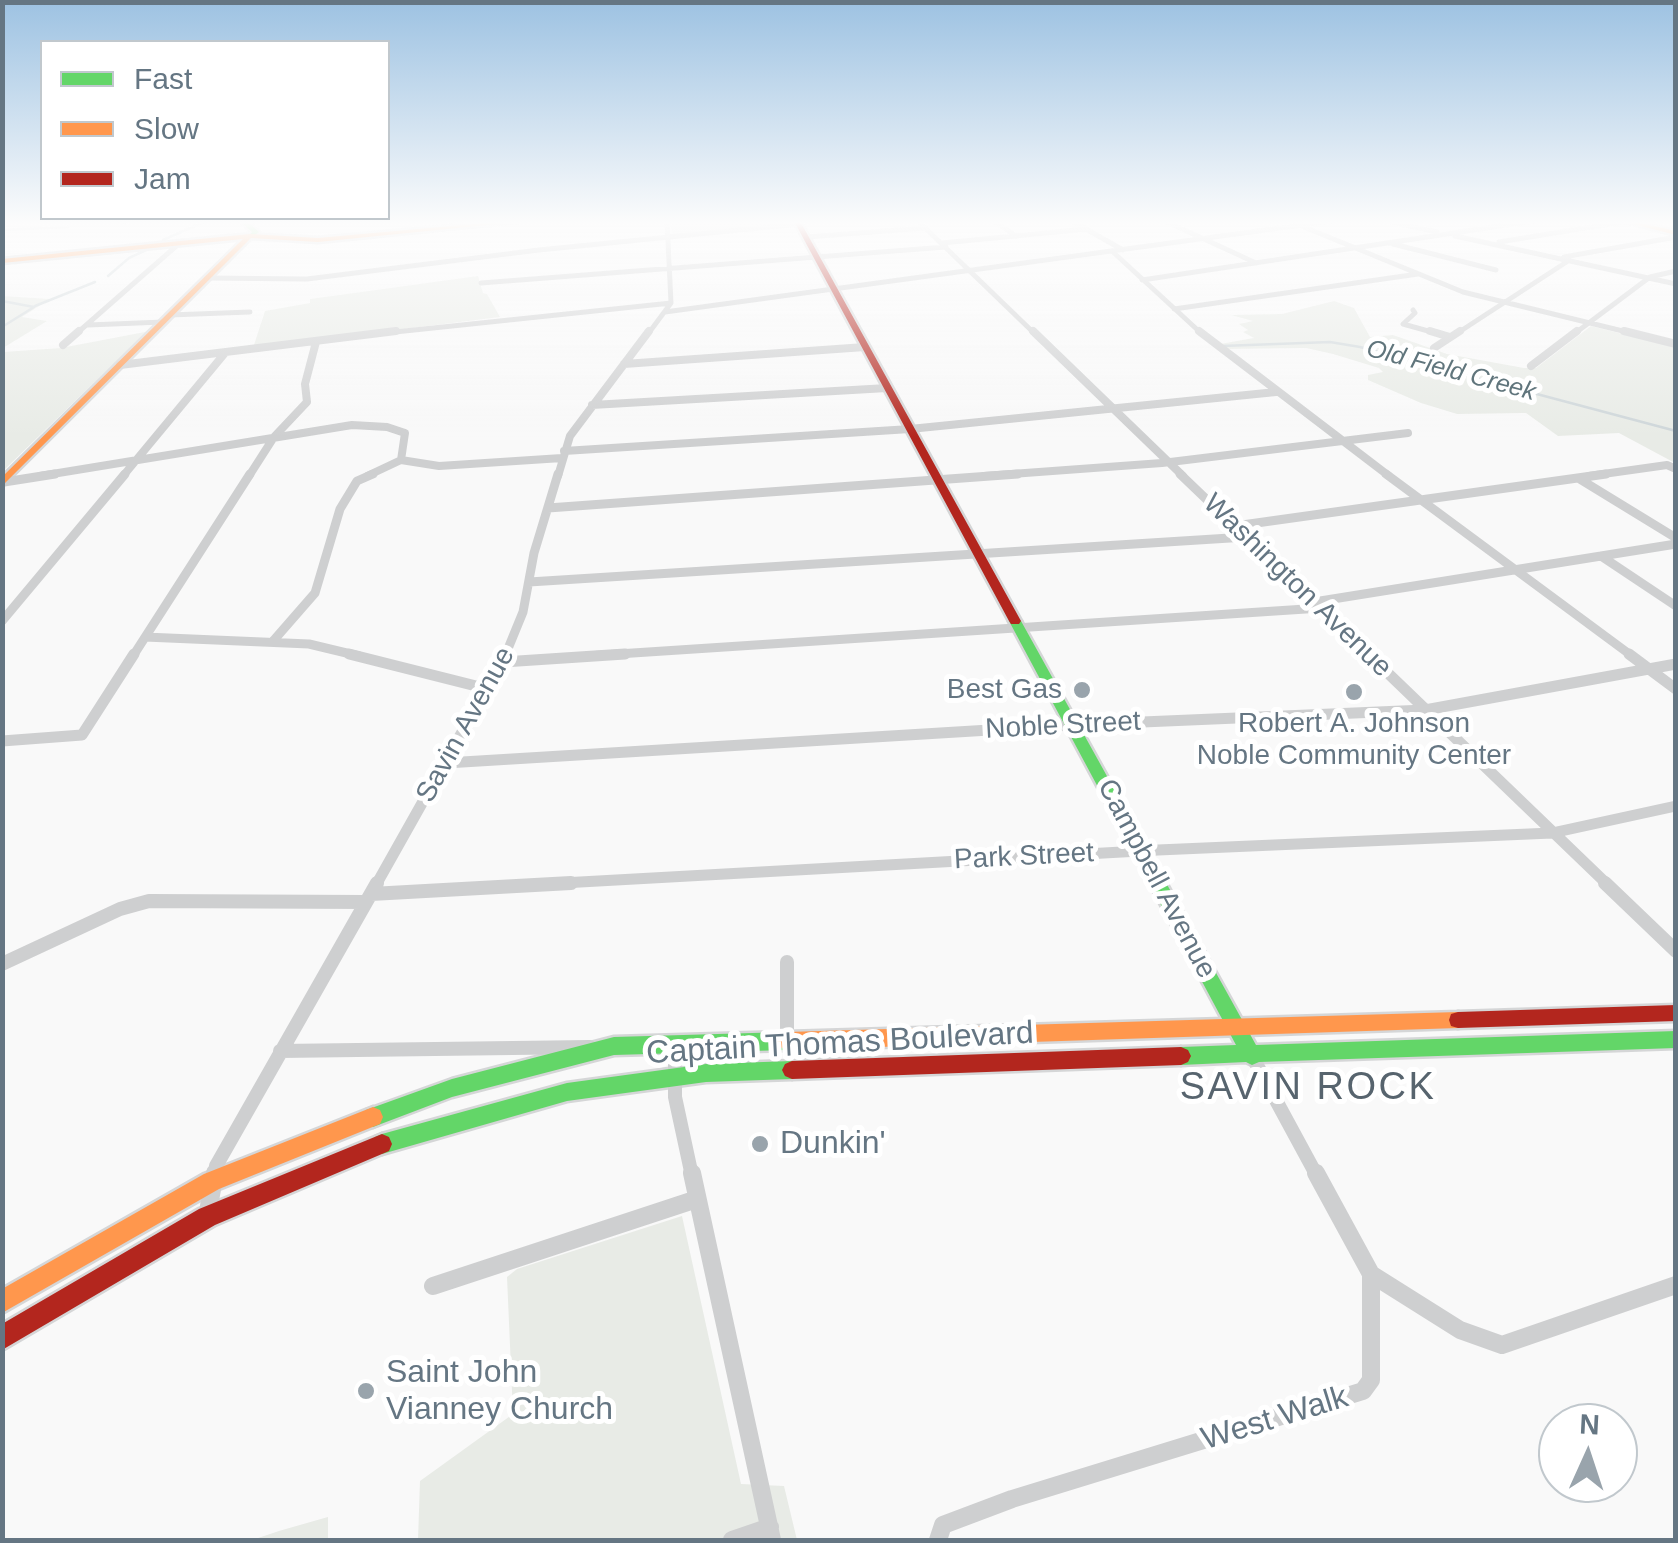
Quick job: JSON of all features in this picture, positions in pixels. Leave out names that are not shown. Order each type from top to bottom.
[{"type":"main road","points":[[3,483],[193,293]]},
{"type":"main road","name":"Campbell Avenue","points":[[837,293],[1252,1056]]},
{"type":"main road","name":"Captain Thomas Boulevard","points":[[2,1302],[212,1182],[422,1099],[614,1046],[1676,1013]]},
{"type":"main road","name":"Captain Thomas Boulevard","points":[[2,1338],[207,1217],[406,1135],[566,1092],[675,1075],[1676,1038]]},
{"type":"street","points":[[63,346],[123,293]]},
{"type":"street","name":"Savin Avenue","points":[[207,1217],[216,1166],[503,662],[520,622],[548,508],[574,429],[665,312],[670,293]]},
{"type":"street","points":[[665,312],[812,293]]},
{"type":"street","name":"Washington Avenue","points":[[994,293],[1676,951]]},
{"type":"street","points":[[1156,293],[1218,350],[1676,689]]},
{"type":"street","points":[[1174,309],[1285,293]]},
{"type":"street","points":[[1467,293],[1676,344]]},
{"type":"street","points":[[1434,348],[1518,293]]},
{"type":"street","points":[[1531,366],[1628,293]]},
{"type":"street","points":[[120,366],[670,303]]},
{"type":"street","points":[[1413,310],[1415,313],[1403,324],[1450,337]]},
{"type":"street","points":[[86,326],[250,312]]},
{"type":"street","points":[[2,741],[82,735],[274,437],[307,402],[305,384],[316,342]]},
{"type":"street","points":[[624,364],[865,347]]},
{"type":"street","points":[[2,621],[225,353]]},
{"type":"street","points":[[592,405],[888,388]]},
{"type":"street","points":[[274,640],[315,593],[340,510],[357,481],[402,460],[439,466],[910,429],[1276,392]]},
{"type":"street","points":[[3,483],[342,426],[387,427],[407,436],[402,460]]},
{"type":"street","points":[[548,508],[1168,463],[1408,433]]},
{"type":"street","points":[[1235,526],[1671,467]]},
{"type":"street","points":[[1578,478],[1676,541]]},
{"type":"street","points":[[529,582],[1246,537]]},
{"type":"street","points":[[503,662],[1317,605],[1676,541]]},
{"type":"street","points":[[1600,556],[1676,606]]},
{"type":"street","points":[[146,637],[274,640],[349,653],[488,689]]},
{"type":"street","name":"Noble Street","points":[[446,762],[1072,725],[1425,710],[1676,664]]},
{"type":"street","name":"Park Street","points":[[2,964],[120,909],[149,901],[368,898],[1141,851],[1552,833],[1676,806]]},
{"type":"street","points":[[787,962],[787,1040]]},
{"type":"street","points":[[675,1044],[675,1096],[771,1534],[732,1540]]},
{"type":"street","points":[[280,1051],[614,1046]]},
{"type":"street","name":"Campbell Avenue","points":[[1252,1056],[1371,1274]]},
{"type":"street","points":[[433,1286],[697,1199]]},
{"type":"street","points":[[1371,1274],[1460,1330],[1502,1345],[1676,1285]]},
{"type":"street","name":"West Walk","points":[[938,1540],[942,1525],[1012,1499],[1363,1391],[1371,1380],[1373,1363],[1371,1274]]},
{"type":"shaded area","points":[[354,293],[483,293],[500,317],[253,348],[265,311],[310,303],[310,299]]},
{"type":"shaded area","points":[[2,296],[50,299],[22,317],[47,321],[3,348]]},
{"type":"shaded area","points":[[1334,301],[1354,308],[1370,337],[1393,335],[1447,354],[1524,368],[1536,368],[1591,326],[1675,347],[1675,463],[1619,433],[1558,436],[1526,413],[1457,414],[1421,403],[1368,380],[1368,375],[1383,372],[1379,368],[1333,354],[1306,348],[1225,349],[1220,344],[1254,338],[1243,332],[1248,330],[1239,324],[1253,321],[1231,315],[1282,314]]},
{"type":"shaded area","points":[[150,331],[3,471],[3,352],[61,348]]},
{"type":"shaded area","points":[[682,1216],[741,1484],[784,1486],[797,1540],[418,1540],[420,1481],[513,1414],[507,1277],[517,1269]]},
{"type":"shaded area","points":[[328,1517],[328,1540],[252,1540],[279,1531]]},
{"type":"waterway","points":[[35,306],[67,293]]},
{"type":"waterway","points":[[2,301],[34,307],[2,327]]},
{"type":"waterway","name":"Old Field Creek","points":[[1222,346],[1330,342],[1360,347],[1676,431]]},
{"type":"traffic: fast","points":[[1015,621],[1252,1056]]},
{"type":"traffic: fast","points":[[1181,1056],[1676,1039]]},
{"type":"traffic: fast","points":[[373,1117],[452,1088],[614,1046],[787,1041]]},
{"type":"traffic: fast","points":[[382,1144],[567,1092],[706,1073],[792,1070]]},
{"type":"traffic: slow","points":[[2,483],[193,293]]},
{"type":"traffic: slow","points":[[787,1041],[1458,1020]]},
{"type":"traffic: slow","points":[[2,1302],[212,1181],[373,1117]]},
{"type":"traffic: jam","points":[[836,293],[1015,621]]},
{"type":"traffic: jam","points":[[1458,1020],[1676,1013]]},
{"type":"traffic: jam","points":[[792,1070],[1181,1056]]},
{"type":"traffic: jam","points":[[2,1338],[207,1217],[382,1144]]},
{"type":"place","name":"Best Gas","points":[[1082,690]]},
{"type":"place","name":"Robert A. Johnson Noble Community Center","points":[[1354,692]]},
{"type":"place","name":"Dunkin'","points":[[760,1144]]},
{"type":"place","name":"Saint John Vianney Church","points":[[366,1391]]},
{"type":"district","name":"SAVIN ROCK","points":[[1308,1089]]}]
